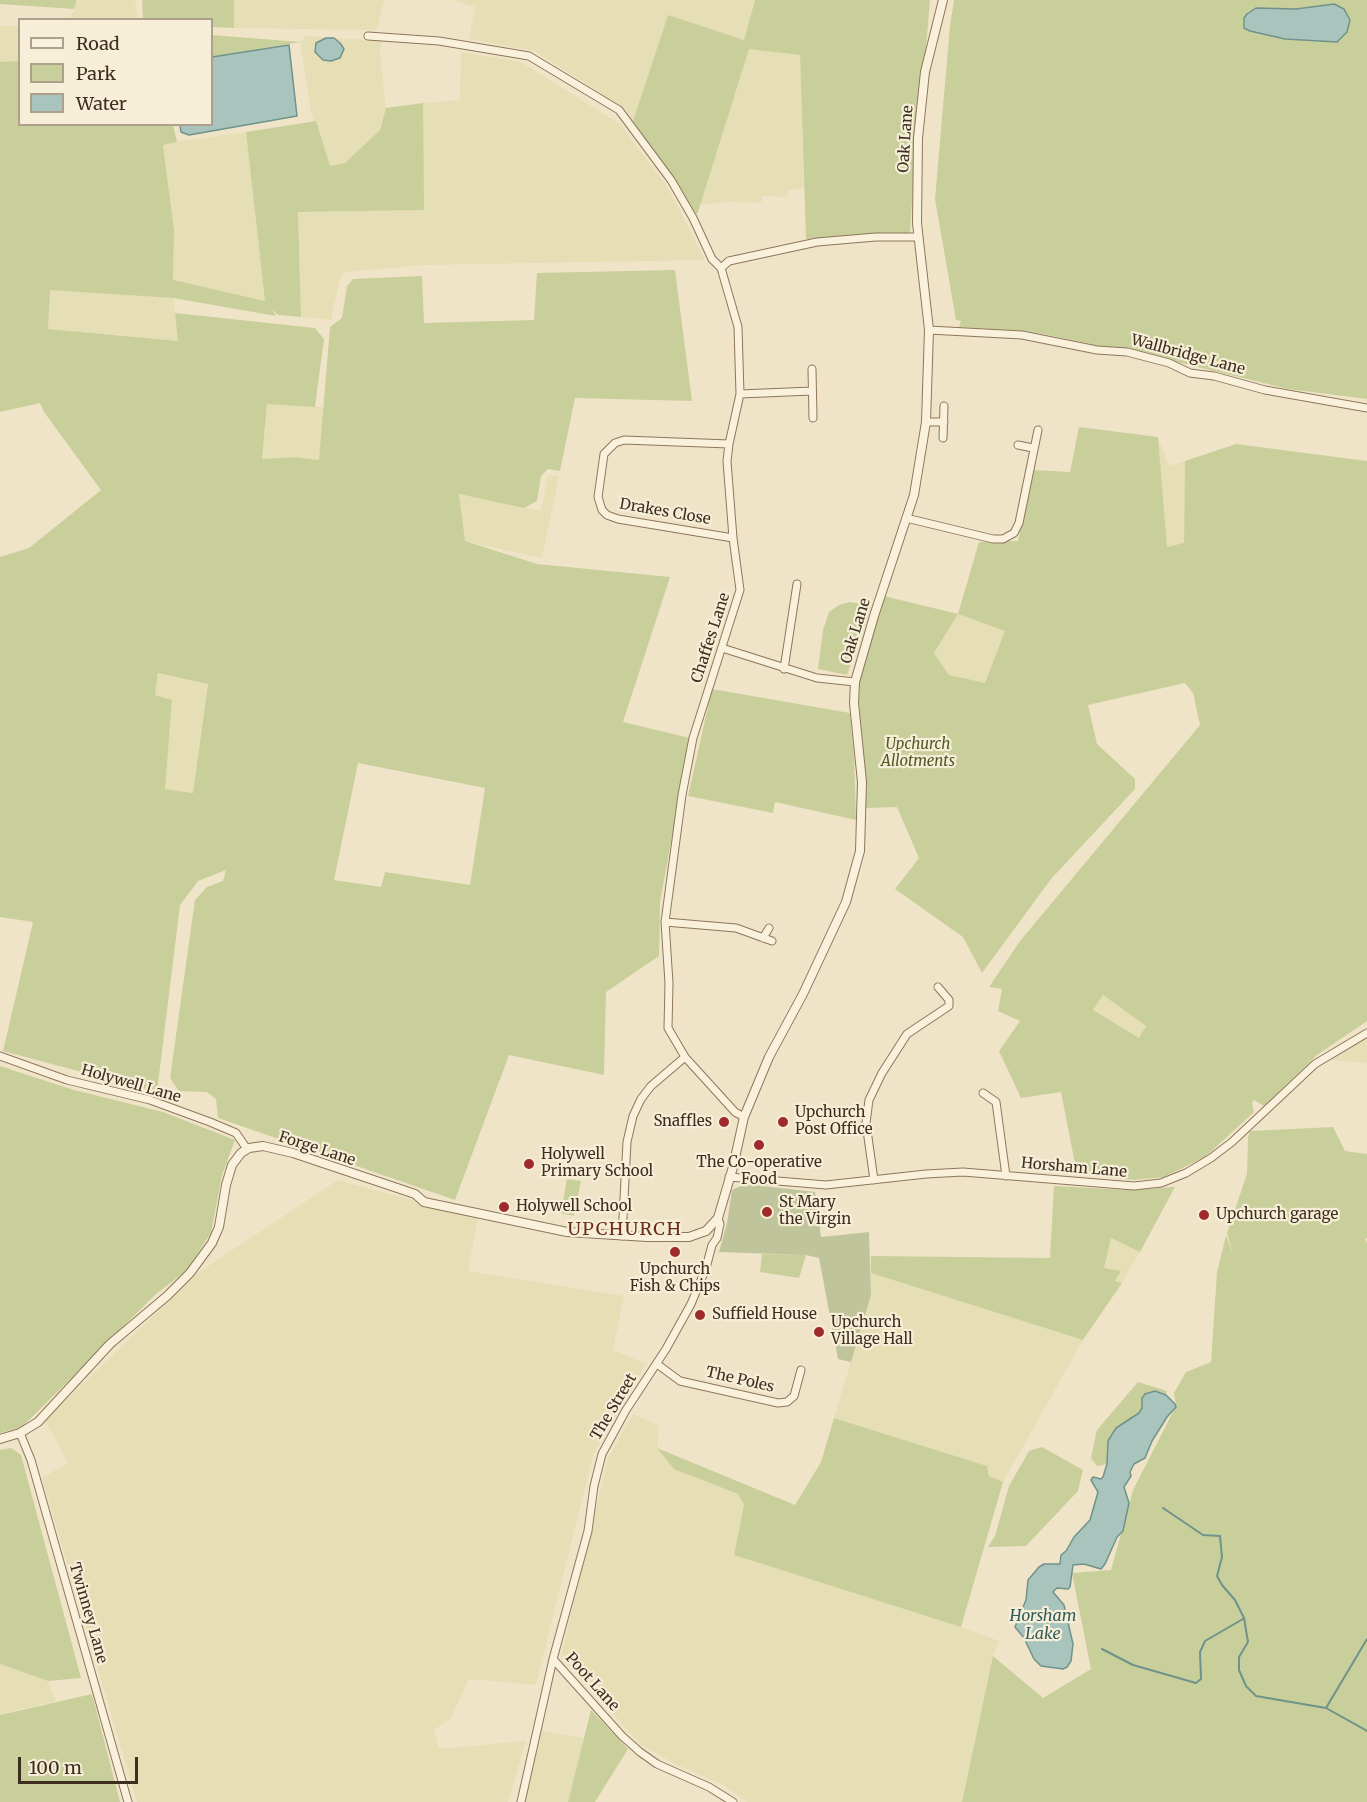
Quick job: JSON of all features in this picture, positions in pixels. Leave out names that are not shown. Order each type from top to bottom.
[{"type":"street","name":"Oak Lane","points":[[693,1236],[705,1232],[718,1218],[744,1117],[768,1057],[803,994],[831,935],[846,902],[857,869],[862,818],[859,741],[854,702],[855,682],[918,475],[926,422],[929,330],[918,237],[917,180],[925,72],[942,0]]},
{"type":"street","name":"Chaffes Lane","points":[[368,36],[439,41],[529,56],[620,110],[671,180],[693,218],[712,259],[721,268],[738,327],[740,394],[729,444],[728,461],[733,538],[740,590],[693,738],[682,795],[665,922],[669,983],[668,1028],[684,1057],[735,1112],[744,1117]]},
{"type":"street","points":[[721,268],[729,261],[817,242],[876,237],[918,237]]},
{"type":"street","name":"Wallbridge Lane","points":[[929,330],[1022,335],[1097,350],[1127,352],[1169,363],[1190,373],[1214,376],[1265,390],[1367,408]]},
{"type":"street","points":[[812,369],[813,418]]},
{"type":"street","points":[[740,394],[812,391]]},
{"type":"street","points":[[943,438],[944,406]]},
{"type":"street","points":[[926,422],[944,422]]},
{"type":"street","points":[[906,518],[993,539],[1003,539],[1014,533],[1019,523],[1038,430]]},
{"type":"street","name":"Drakes Close","points":[[729,444],[624,440],[615,442],[604,454],[598,497],[602,510],[607,515],[618,519],[733,538]]},
{"type":"street","points":[[1018,445],[1033,448]]},
{"type":"street","points":[[784,669],[797,584]]},
{"type":"street","points":[[722,648],[817,678],[855,682]]},
{"type":"street","points":[[665,922],[736,928],[772,941]]},
{"type":"street","points":[[763,938],[769,927]]},
{"type":"street","points":[[874,1180],[866,1124],[869,1100],[882,1073],[907,1034],[949,1006],[948,999],[938,987]]},
{"type":"street","name":"Horsham Lane","points":[[729,1177],[823,1185],[958,1172],[1134,1186],[1155,1185],[1175,1179],[1211,1158],[1232,1142],[1315,1065],[1367,1033]]},
{"type":"street","name":"Holywell Lane","points":[[0,1056],[67,1080],[150,1100],[218,1125],[236,1132],[247,1149]]},
{"type":"street","points":[[622,1236],[627,1142],[631,1119],[646,1091],[684,1057]]},
{"type":"street","points":[[983,1093],[996,1102],[1006,1176]]},
{"type":"street","name":"Forge Lane","points":[[247,1149],[264,1146],[293,1153],[415,1194],[424,1203],[530,1225],[578,1233],[622,1236],[693,1236]]},
{"type":"street","points":[[0,1439],[20,1433],[38,1422],[110,1344],[167,1296],[190,1273],[212,1243],[219,1227],[231,1168],[238,1156],[247,1149]]},
{"type":"street","name":"The Street","points":[[553,1659],[588,1531],[594,1486],[602,1454],[626,1410],[657,1364],[691,1304],[720,1228],[718,1218]]},
{"type":"street","points":[[705,1232],[712,1245]]},
{"type":"street","name":"The Poles","points":[[657,1364],[680,1381],[778,1402],[787,1401],[794,1396],[801,1370]]},
{"type":"street","name":"Twinney Lane","points":[[20,1433],[31,1460],[128,1802]]},
{"type":"street","name":"Poot Lane","points":[[521,1802],[553,1659]]},
{"type":"street","name":"Poot Lane","points":[[553,1659],[622,1736],[640,1752],[657,1764],[709,1787],[733,1802]]},
{"type":"shaded area","points":[[78,0],[135,0],[138,18],[70,18]]},
{"type":"shaded area","points":[[233,0],[384,0],[377,30],[234,28]]},
{"type":"shaded area","points":[[452,0],[755,0],[744,40],[668,15],[633,121],[624,108],[534,51],[469,39],[475,7]]},
{"type":"shaded area","points":[[0,26],[18,26],[18,61],[0,62]]},
{"type":"shaded area","points":[[307,36],[382,41],[380,53],[386,108],[380,130],[345,163],[329,166],[311,112],[300,42]]},
{"type":"shaded area","points":[[749,48],[800,55],[804,188],[788,190],[788,197],[762,196],[761,203],[730,202],[698,205]]},
{"type":"shaded area","points":[[461,52],[521,62],[620,124],[668,188],[705,260],[424,265],[345,272],[340,278],[331,320],[301,317],[298,212],[423,210],[423,103],[460,100]]},
{"type":"shaded area","points":[[246,132],[265,301],[173,281],[174,230],[163,144]]},
{"type":"shaded area","points":[[50,289],[173,298],[179,341],[47,329]]},
{"type":"shaded area","points":[[267,403],[325,407],[319,460],[295,457],[262,459]]},
{"type":"shaded area","points":[[1158,437],[1169,466],[1185,461],[1184,544],[1166,547]]},
{"type":"shaded area","points":[[551,475],[559,476],[542,558],[464,541],[459,494],[541,511],[547,478]]},
{"type":"shaded area","points":[[958,614],[1005,631],[985,684],[949,675],[934,653]]},
{"type":"shaded area","points":[[158,673],[208,683],[193,793],[165,789],[172,700],[155,695]]},
{"type":"shaded area","points":[[1103,995],[1146,1026],[1139,1039],[1093,1010]]},
{"type":"shaded area","points":[[1367,1036],[1367,1063],[1330,1060]]},
{"type":"shaded area","points":[[338,1180],[478,1218],[468,1271],[624,1296],[613,1350],[646,1364],[594,1452],[536,1685],[469,1679],[451,1718],[434,1730],[439,1749],[526,1741],[508,1802],[137,1802],[42,1478],[68,1463],[45,1420],[199,1272]]},
{"type":"shaded area","points":[[1111,1237],[1140,1252],[1122,1283],[1115,1281],[1120,1271],[1103,1269]]},
{"type":"shaded area","points":[[871,1273],[1083,1340],[1003,1482],[989,1476],[987,1466],[834,1418],[871,1295]]},
{"type":"shaded area","points":[[633,1414],[659,1426],[657,1448],[674,1469],[738,1494],[744,1505],[734,1555],[999,1641],[993,1656],[962,1802],[747,1802],[723,1785],[675,1764],[640,1744],[561,1656],[608,1458]]},
{"type":"shaded area","points":[[0,1664],[48,1681],[56,1701],[0,1714]]},
{"type":"shaded area","points":[[542,1731],[584,1738],[568,1802],[524,1802]]},
{"type":"green space","points":[[0,0],[77,0],[74,9],[0,4]]},
{"type":"green space","points":[[142,0],[234,0],[234,28],[213,27],[213,18],[143,18]]},
{"type":"green space","points":[[755,0],[930,0],[920,120],[917,123],[910,233],[806,239],[800,55],[749,49],[697,215],[633,121],[668,15],[744,40]]},
{"type":"green space","points":[[954,0],[1367,0],[1367,399],[1288,389],[1124,349],[1048,335],[1025,331],[959,327],[961,321],[956,320],[935,199]]},
{"type":"green space","points":[[213,35],[300,42],[213,57]]},
{"type":"green space","points":[[18,61],[18,126],[173,126],[177,142],[163,145],[174,230],[173,280],[265,301],[246,132],[316,121],[330,166],[345,163],[380,130],[386,108],[423,103],[424,210],[298,212],[301,317],[278,315],[272,309],[276,316],[173,298],[50,290],[48,329],[178,341],[175,313],[315,328],[324,339],[315,407],[267,404],[262,459],[295,457],[319,460],[330,327],[342,318],[347,286],[353,279],[422,276],[424,323],[534,320],[537,273],[675,270],[692,401],[575,398],[560,471],[548,469],[541,476],[537,501],[524,508],[459,494],[465,541],[537,564],[670,577],[623,722],[690,738],[660,902],[659,956],[606,992],[604,1075],[509,1055],[455,1200],[218,1118],[216,1099],[207,1092],[179,1091],[170,1078],[195,900],[207,887],[223,881],[226,870],[198,881],[180,905],[157,1092],[3,1051],[33,922],[0,917],[0,557],[29,548],[101,490],[44,412],[40,403],[0,412],[0,62]],"holes":[[[158,673],[208,684],[193,793],[165,789],[172,700],[155,695]],[[358,763],[485,788],[470,885],[385,872],[381,887],[334,880]]]},
{"type":"green space","name":"Upchurch Allotments","points":[[1079,427],[1158,437],[1167,547],[1184,543],[1185,461],[1236,444],[1367,461],[1367,1021],[1317,1055],[1264,1106],[1254,1100],[1252,1103],[1254,1112],[1205,1157],[1164,1177],[1134,1180],[1077,1174],[1061,1092],[1021,1098],[999,1051],[1020,1021],[998,1011],[1002,989],[989,987],[1020,941],[1200,725],[1193,693],[1185,683],[1088,705],[1097,744],[1135,779],[1135,789],[1051,879],[982,973],[963,937],[895,889],[919,858],[897,807],[865,808],[859,685],[884,596],[958,614],[979,542],[1018,541],[1032,470],[1070,472]],"holes":[[[958,614],[1005,631],[985,683],[949,675],[934,653]],[[1103,995],[1146,1026],[1139,1038],[1093,1010]]]},
{"type":"green space","points":[[850,602],[871,606],[847,675],[818,669],[823,630],[829,612],[839,605]]},
{"type":"green space","points":[[712,689],[850,713],[856,820],[775,802],[773,813],[688,796]]},
{"type":"green space","points":[[0,1066],[74,1090],[163,1112],[235,1140],[222,1175],[211,1233],[186,1271],[156,1294],[22,1427],[0,1433]]},
{"type":"green space","points":[[1333,1127],[1345,1151],[1367,1154],[1367,1238],[1365,1239],[1367,1243],[1367,1802],[962,1802],[993,1656],[1043,1698],[1091,1669],[1072,1573],[1111,1570],[1133,1490],[1176,1406],[1174,1393],[1186,1372],[1211,1362],[1217,1272],[1226,1235],[1233,1254],[1227,1233],[1247,1174],[1250,1131]]},
{"type":"green space","points":[[567,1179],[581,1181],[574,1216],[561,1213]]},
{"type":"green space","points":[[745,1184],[815,1192],[821,1237],[869,1232],[871,1295],[851,1362],[838,1359],[819,1258],[806,1255],[719,1252],[727,1223],[732,1190]]},
{"type":"green space","points":[[1054,1186],[1127,1190],[1175,1187],[1140,1252],[1111,1238],[1104,1268],[1121,1271],[1115,1281],[1122,1283],[1083,1340],[871,1273],[871,1256],[1050,1258]]},
{"type":"green space","points":[[762,1254],[806,1255],[799,1278],[760,1272]]},
{"type":"green space","points":[[1138,1382],[1167,1391],[1166,1395],[1155,1391],[1142,1398],[1142,1408],[1107,1464],[1097,1466],[1091,1458],[1097,1430]]},
{"type":"green space","points":[[834,1418],[987,1466],[989,1476],[1003,1482],[961,1627],[734,1555],[744,1505],[738,1494],[674,1469],[657,1448],[795,1505],[821,1462]]},
{"type":"green space","points":[[1042,1447],[1083,1470],[1078,1491],[1026,1546],[988,1547],[995,1536],[1009,1486],[1029,1451]]},
{"type":"green space","points":[[11,1448],[21,1455],[81,1678],[48,1681],[0,1664],[0,1450]]},
{"type":"green space","points":[[92,1694],[120,1802],[0,1802],[0,1715]]},
{"type":"green space","points":[[591,1710],[628,1749],[595,1802],[568,1802]]},
{"type":"water","points":[[1334,4],[1344,9],[1350,20],[1347,32],[1337,42],[1285,39],[1244,28],[1244,18],[1256,8],[1296,9]]},
{"type":"water","points":[[326,38],[334,38],[340,43],[344,49],[340,58],[331,61],[323,60],[315,52],[316,43]]},
{"type":"water","points":[[289,45],[297,116],[189,135],[181,132],[180,126],[213,126],[213,57]]},
{"type":"water","name":"Horsham Lake","points":[[1155,1391],[1166,1395],[1176,1407],[1152,1441],[1145,1458],[1134,1464],[1130,1472],[1131,1476],[1124,1487],[1129,1503],[1123,1531],[1117,1537],[1101,1569],[1084,1564],[1073,1565],[1070,1587],[1068,1589],[1057,1588],[1053,1592],[1064,1605],[1073,1644],[1071,1661],[1063,1669],[1041,1666],[1034,1659],[1024,1638],[1015,1627],[1026,1600],[1028,1580],[1044,1564],[1060,1564],[1061,1555],[1090,1520],[1098,1492],[1091,1480],[1093,1477],[1101,1479],[1103,1477],[1107,1464],[1108,1441],[1116,1428],[1139,1413],[1145,1394]]},
{"type":"waterway","points":[[1163,1508],[1203,1535],[1220,1536],[1222,1557],[1217,1576],[1235,1600],[1244,1618],[1248,1642],[1239,1657],[1239,1670],[1246,1686],[1256,1696],[1326,1708],[1367,1731]]},
{"type":"waterway","points":[[1102,1649],[1133,1665],[1196,1683],[1201,1679],[1200,1652],[1205,1641],[1243,1619]]},
{"type":"waterway","points":[[1326,1708],[1367,1639]]},
{"type":"place","name":"Snaffles","points":[[724,1122]]},
{"type":"place","name":"Upchurch Post Office","points":[[783,1122]]},
{"type":"place","name":"The Co-operative Food","points":[[759,1145]]},
{"type":"place","name":"Holywell Primary School","points":[[529,1164]]},
{"type":"place","name":"Holywell School","points":[[504,1207]]},
{"type":"place","name":"St Mary the Virgin","points":[[767,1212]]},
{"type":"place","name":"Upchurch garage","points":[[1204,1215]]},
{"type":"place","name":"Upchurch Fish & Chips","points":[[675,1252]]},
{"type":"place","name":"Suffield House","points":[[700,1315]]},
{"type":"place","name":"Upchurch Village Hall","points":[[819,1332]]},
{"type":"district","name":"UPCHURCH","points":[[625,1230]]}]
